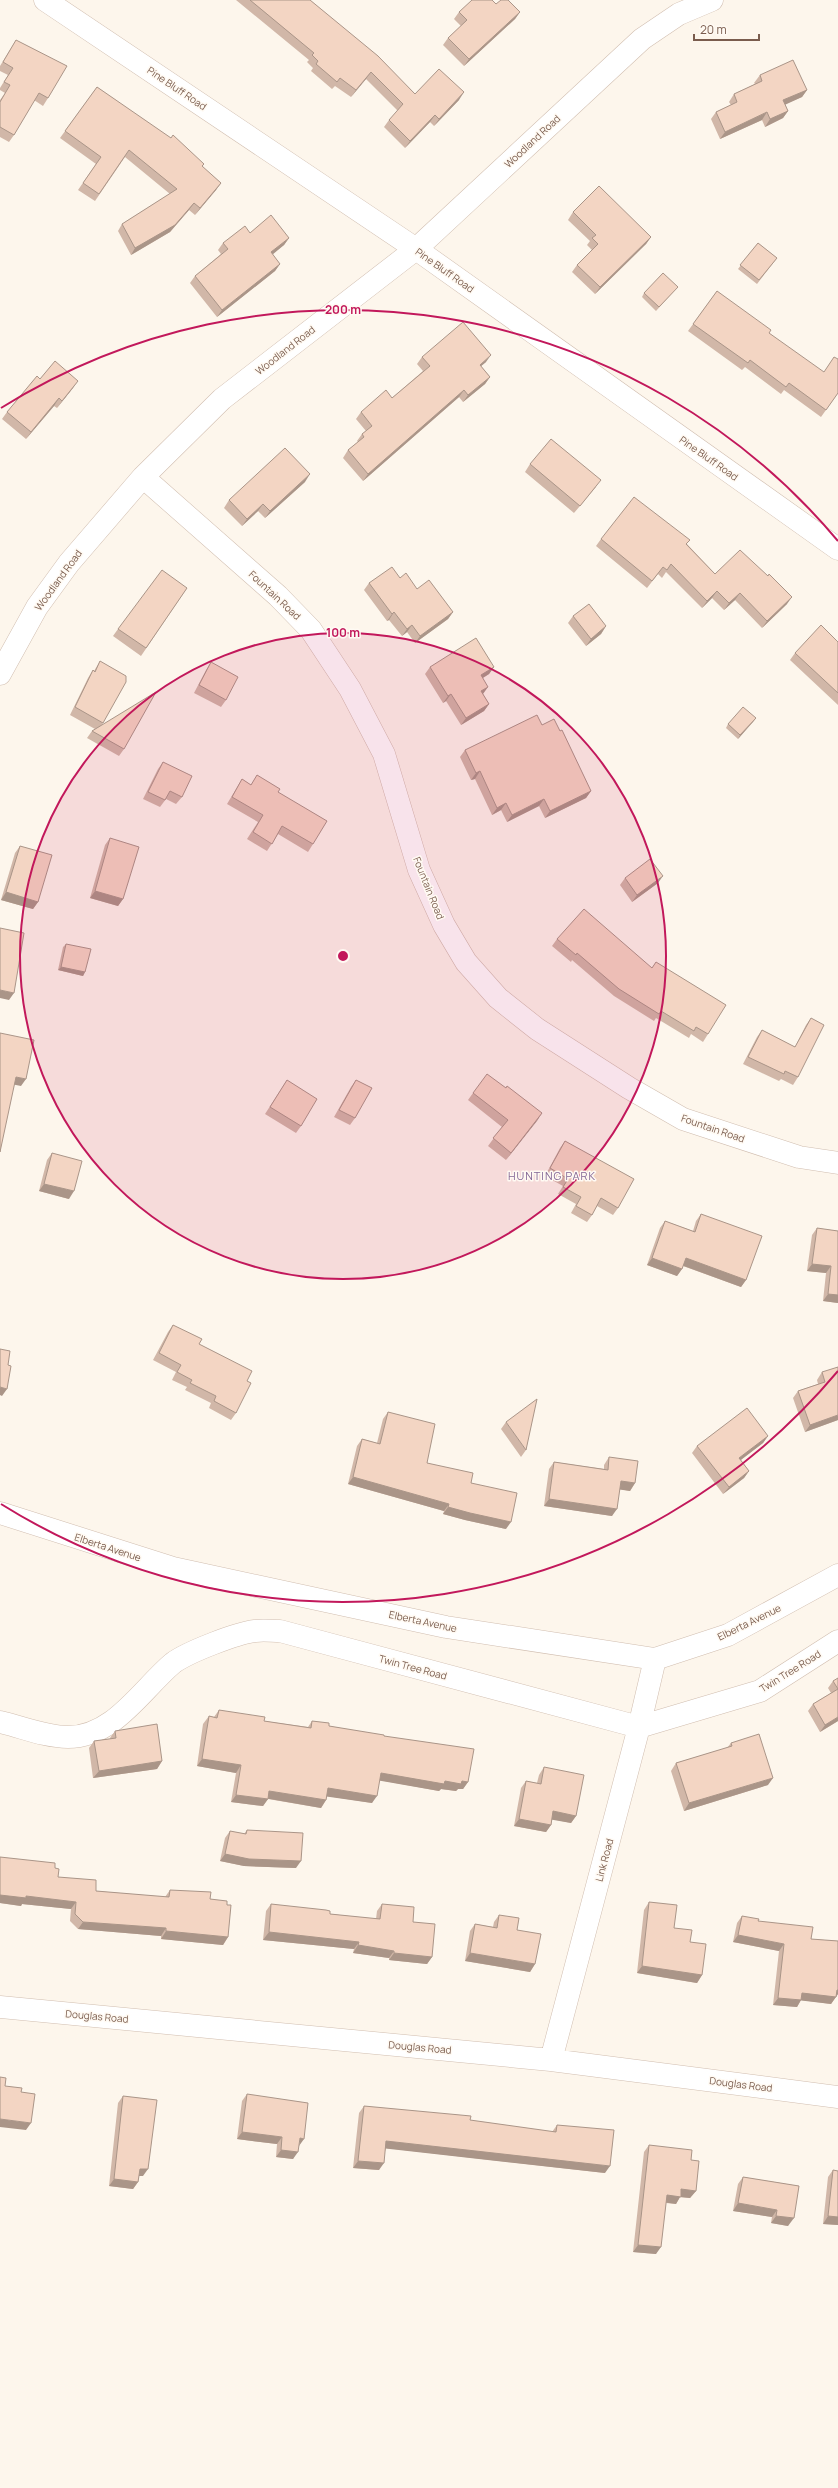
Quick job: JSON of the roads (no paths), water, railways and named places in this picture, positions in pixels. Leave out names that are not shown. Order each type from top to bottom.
[{"type":"street","name":"Pine Bluff Road","points":[[46,0],[416,249],[838,549]]},
{"type":"street","name":"Woodland Road","points":[[0,674],[37,607],[69,563],[143,476],[222,399],[416,249],[642,39],[679,14],[712,0]]},
{"type":"street","name":"Fountain Road","points":[[143,476],[278,596],[311,630],[350,689],[384,754],[419,870],[444,925],[466,962],[498,998],[544,1033],[629,1088],[683,1119],[799,1158],[838,1163]]},
{"type":"street","name":"Elberta Avenue","points":[[0,1513],[173,1568],[446,1627],[655,1659],[728,1635],[838,1575]]},
{"type":"street","name":"Twin Tree Road","points":[[0,1722],[46,1734],[69,1737],[84,1735],[96,1730],[125,1711],[174,1663],[192,1652],[254,1631],[280,1631],[639,1727],[760,1691],[838,1641]]},
{"type":"street","name":"Link Road","points":[[551,2060],[639,1727],[655,1659]]},
{"type":"street","name":"Douglas Road","points":[[0,2007],[551,2060],[838,2096]]},
{"type":"district","name":"HUNTING PARK","points":[[552,1175]]}]
